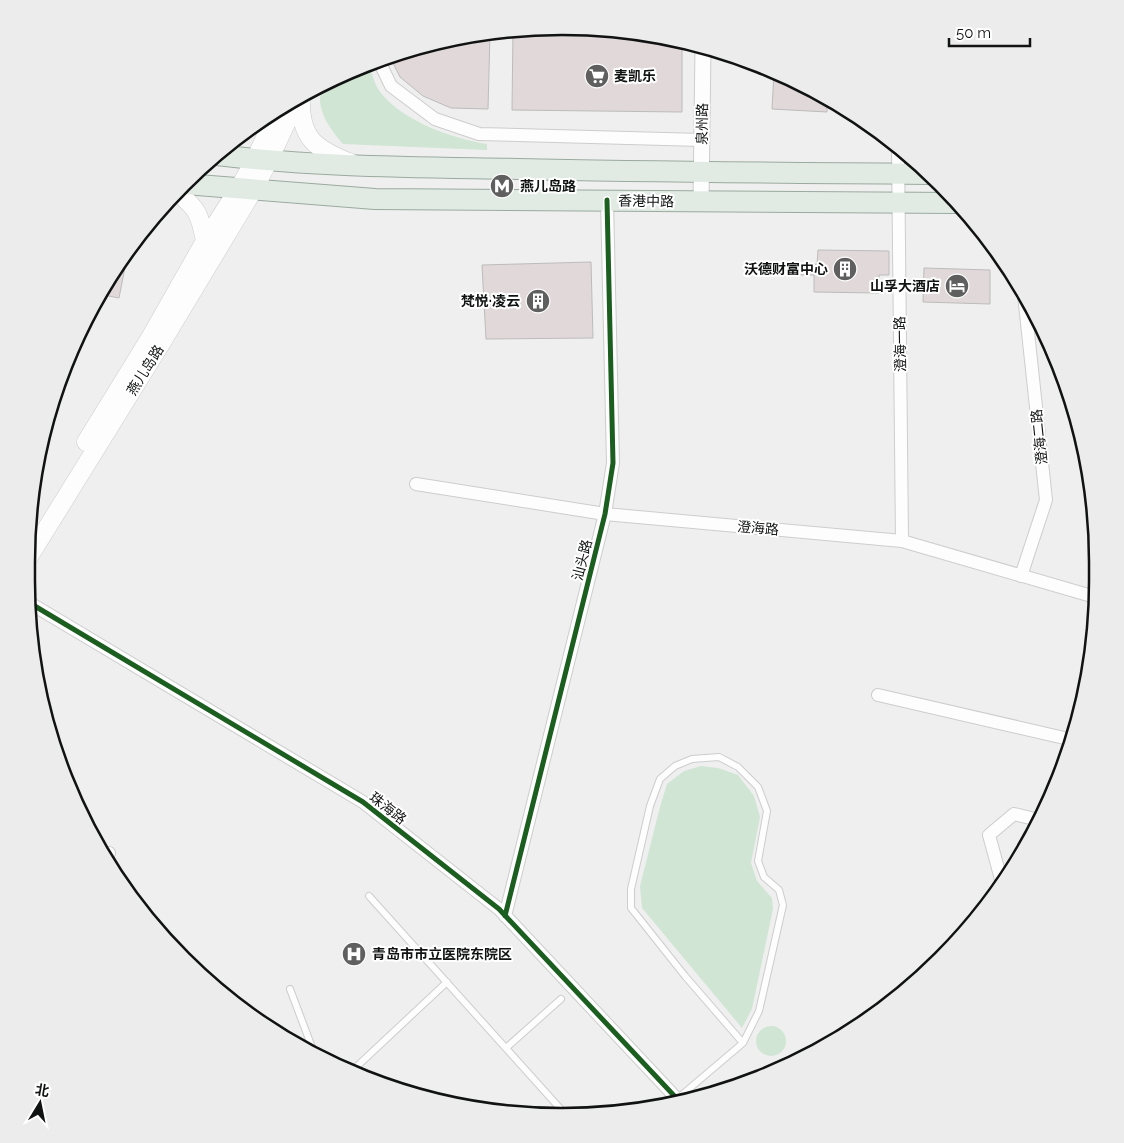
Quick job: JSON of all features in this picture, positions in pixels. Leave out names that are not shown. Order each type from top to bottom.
[{"type":"main road","points":[[300,105],[303,126],[314,143],[328,154],[356,165]]},
{"type":"main road","name":"燕儿岛路","points":[[35,546],[162,342],[246,188],[292,110]]},
{"type":"main road","name":"燕儿岛路","points":[[262,160],[271,123]]},
{"type":"main road","points":[[227,156],[356,165],[918,174]]},
{"type":"main road","name":"香港中路","points":[[194,185],[375,199],[947,203]]},
{"type":"main road","name":"燕儿岛路","points":[[37,523],[150,338],[205,241],[246,188]]},
{"type":"main road","points":[[182,196],[193,205],[201,222],[205,241]]},
{"type":"street","name":"泉州路","points":[[701,201],[703,54]]},
{"type":"street","points":[[382,67],[392,86],[436,119],[479,134],[702,140]]},
{"type":"street","name":"澄海一路","points":[[898,156],[902,541]]},
{"type":"street","name":"汕头路","points":[[505,916],[605,514],[613,463],[607,200]]},
{"type":"street","name":"澄海二路","points":[[1021,576],[1046,500],[1026,313]]},
{"type":"street","name":"澄海路","points":[[416,484],[605,514],[902,541],[1089,595]]},
{"type":"street","name":"珠海路","points":[[36,607],[364,802],[499,909],[675,1096]]},
{"type":"street","points":[[878,696],[1065,738]]},
{"type":"street","points":[[1000,874],[989,835],[1014,814],[1032,818]]},
{"type":"lane","points":[[687,1093],[743,1043],[759,1011],[784,906],[779,890],[764,876],[758,861],[767,811],[758,787],[738,767],[719,757],[692,759],[676,766],[660,780],[650,806],[631,889],[631,908],[684,976],[743,1043]]},
{"type":"lane","points":[[369,896],[560,1108]]},
{"type":"lane","points":[[357,1067],[447,982]]},
{"type":"lane","points":[[290,989],[311,1044]]},
{"type":"lane","points":[[506,1048],[561,999]]},
{"type":"green space","points":[[371,71],[379,90],[390,103],[402,112],[444,133],[487,144],[487,150],[343,144],[326,120],[320,99],[321,94],[329,89]]},
{"type":"green space","points":[[701,766],[718,768],[738,775],[754,796],[760,817],[751,863],[757,881],[772,898],[773,909],[752,1009],[742,1028],[642,908],[640,886],[667,784],[684,771]]},
{"type":"green space","points":[[771,1026],[781,1031],[786,1041],[781,1051],[771,1056],[761,1051],[756,1041],[761,1031]]},
{"type":"building","name":"麦凯乐","points":[[562,35],[596,36],[665,45],[682,49],[682,112],[512,110],[513,38]]},
{"type":"building","points":[[490,40],[488,109],[451,108],[423,96],[400,77],[393,63],[459,45]]},
{"type":"building","points":[[774,79],[826,106],[827,112],[772,109]]},
{"type":"building","name":"沃德财富中心","points":[[818,250],[889,251],[889,275],[879,275],[879,293],[814,292],[814,275],[801,275],[801,264],[817,264]]},
{"type":"building","name":"梵悦·凌云","points":[[591,262],[593,338],[486,339],[482,265]]},
{"type":"building","points":[[125,268],[119,298],[107,296]]},
{"type":"building","name":"山孚大酒店","points":[[924,268],[990,270],[990,304],[923,302]]},
{"type":"cycle path","points":[[505,916],[605,514],[613,463],[607,200]]},
{"type":"cycle path","points":[[36,607],[363,802],[499,909],[674,1096]]},
{"type":"place","name":"麦凯乐","points":[[597,76]]},
{"type":"place","name":"燕儿岛路","points":[[502,186]]},
{"type":"place","name":"沃德财富中心","points":[[845,269]]},
{"type":"place","name":"山孚大酒店","points":[[957,286]]},
{"type":"place","name":"梵悦·凌云","points":[[538,301]]},
{"type":"place","name":"青岛市市立医院东院区","points":[[354,954]]}]
